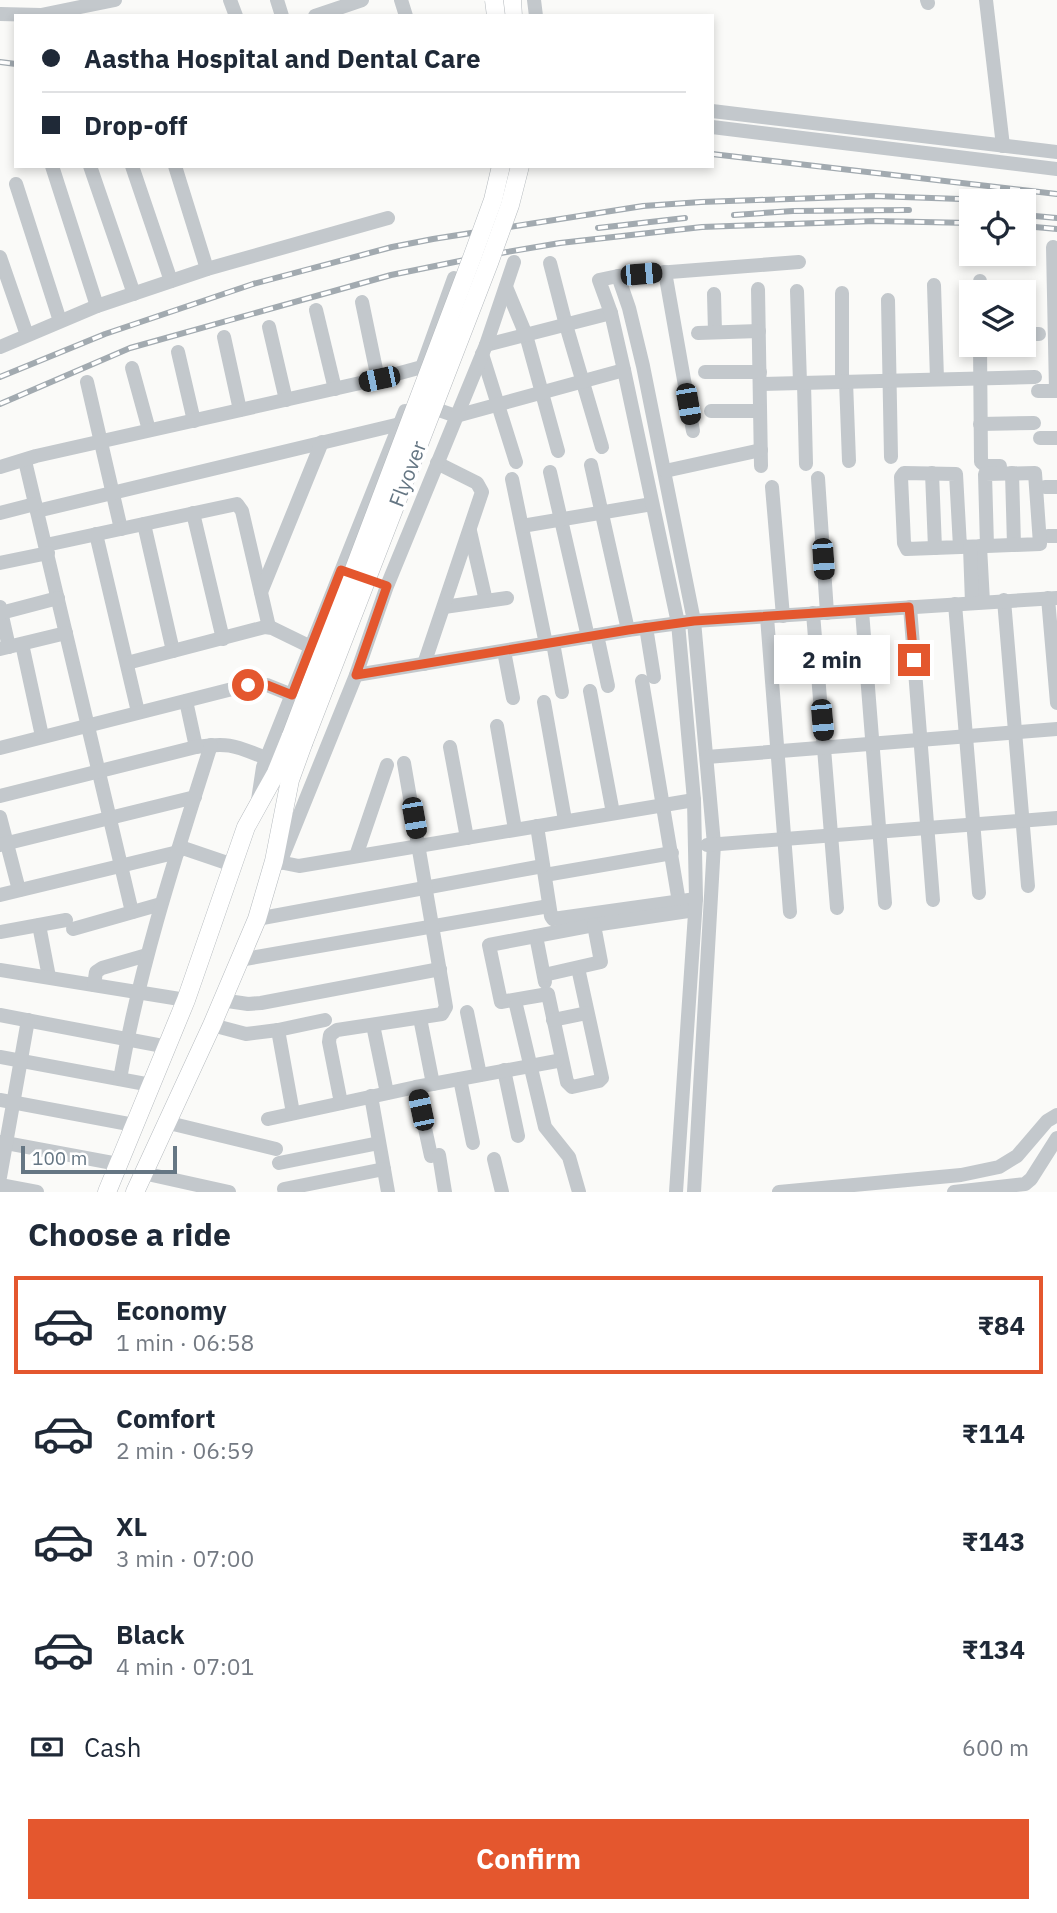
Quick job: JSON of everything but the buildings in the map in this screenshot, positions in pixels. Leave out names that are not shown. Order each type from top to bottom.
[{"type":"main road","name":"Flyover","points":[[297,740],[494,200],[501,168]]},
{"type":"main road","name":"Flyover","points":[[277,770],[297,740],[489,263],[510,205],[519,168]]},
{"type":"main road","points":[[135,1192],[212,1025],[257,919],[277,862],[277,770]]},
{"type":"main road","points":[[107,1192],[186,1000],[246,827],[277,770]]},
{"type":"street","points":[[46,14],[116,0]]},
{"type":"street","points":[[986,0],[1003,146]]},
{"type":"street","points":[[320,9],[358,6]]},
{"type":"street","points":[[714,111],[1057,152]]},
{"type":"street","points":[[714,127],[1057,169]]},
{"type":"street","points":[[899,150],[901,134]]},
{"type":"street","points":[[53,168],[97,306]]},
{"type":"street","points":[[91,168],[134,294]]},
{"type":"street","points":[[133,168],[171,281]]},
{"type":"street","points":[[176,168],[207,269]]},
{"type":"street","points":[[16,184],[60,321]]},
{"type":"street","points":[[2,341],[27,335],[97,306],[207,269],[388,218]]},
{"type":"street","points":[[705,372],[802,383],[980,378],[1037,384],[1057,391],[1053,247]]},
{"type":"street","points":[[0,257],[27,335]]},
{"type":"street","points":[[514,262],[484,349],[387,586],[356,675],[277,862],[299,866],[694,800]]},
{"type":"street","points":[[676,1192],[695,905],[694,800],[678,623],[624,370],[611,313],[600,280],[618,276],[799,262]]},
{"type":"street","points":[[550,263],[602,447]]},
{"type":"street","points":[[665,272],[693,431]]},
{"type":"street","points":[[618,276],[629,309],[665,471],[694,621],[707,757],[713,844],[694,1192]]},
{"type":"street","points":[[0,796],[204,746],[231,745],[277,770],[292,695],[400,424],[454,278]]},
{"type":"street","points":[[934,285],[937,379]]},
{"type":"street","points":[[506,287],[526,335],[558,451]]},
{"type":"street","points":[[758,289],[761,466]]},
{"type":"street","points":[[797,291],[806,464]]},
{"type":"street","points":[[842,293],[849,461]]},
{"type":"street","points":[[714,294],[715,332]]},
{"type":"street","points":[[888,300],[891,457]]},
{"type":"street","points":[[362,302],[379,379]]},
{"type":"street","points":[[316,310],[334,389]]},
{"type":"street","points":[[484,349],[611,313]]},
{"type":"street","points":[[269,327],[286,400]]},
{"type":"street","points":[[698,333],[759,331]]},
{"type":"street","points":[[225,337],[240,410]]},
{"type":"street","points":[[484,349],[516,462]]},
{"type":"street","points":[[178,352],[194,421]]},
{"type":"street","points":[[980,357],[980,458],[983,465],[1035,465]]},
{"type":"street","points":[[0,467],[36,456],[422,367]]},
{"type":"street","points":[[132,368],[149,430]]},
{"type":"street","points":[[409,400],[456,416],[624,370]]},
{"type":"street","points":[[87,382],[121,529]]},
{"type":"street","points":[[711,411],[760,411]]},
{"type":"street","points":[[981,424],[1034,423]]},
{"type":"street","points":[[0,513],[112,494],[400,424]]},
{"type":"street","points":[[1040,439],[1057,438]]},
{"type":"street","points":[[261,592],[322,442]]},
{"type":"street","points":[[665,471],[761,450]]},
{"type":"street","points":[[25,461],[132,912]]},
{"type":"street","points":[[425,664],[481,498],[481,487],[477,483],[437,463]]},
{"type":"street","points":[[591,465],[628,630]]},
{"type":"street","points":[[550,472],[608,686]]},
{"type":"street","points":[[974,547],[984,476],[1032,472],[1037,475],[1040,544],[974,547],[935,548],[905,547],[901,477],[904,473],[954,473],[957,476],[974,547],[978,602]]},
{"type":"street","points":[[932,473],[935,548]]},
{"type":"street","points":[[1012,473],[1014,545]]},
{"type":"street","points":[[818,478],[824,747],[837,908]]},
{"type":"street","points":[[512,479],[562,692]]},
{"type":"street","points":[[772,487],[783,615]]},
{"type":"street","points":[[0,563],[96,534],[234,504],[239,506],[269,627]]},
{"type":"street","points":[[522,526],[652,504]]},
{"type":"street","points":[[193,513],[223,639]]},
{"type":"street","points":[[144,524],[173,651]]},
{"type":"street","points":[[470,531],[486,601]]},
{"type":"street","points":[[96,534],[138,712]]},
{"type":"street","points":[[341,570],[387,586]]},
{"type":"street","points":[[42,736],[10,647],[1,610],[58,598]]},
{"type":"street","points":[[444,607],[507,598]]},
{"type":"street","points":[[356,675],[694,621],[1053,598],[1057,704]]},
{"type":"street","points":[[1004,600],[1028,887]]},
{"type":"street","points":[[955,604],[979,893]]},
{"type":"street","points":[[909,607],[933,900]]},
{"type":"street","points":[[862,611],[885,903]]},
{"type":"street","points":[[767,617],[790,912]]},
{"type":"street","points":[[127,663],[269,627],[311,647]]},
{"type":"street","points":[[646,627],[648,679],[663,804],[679,902]]},
{"type":"street","points":[[10,647],[66,633]]},
{"type":"street","points":[[504,651],[513,698]]},
{"type":"street","points":[[0,748],[256,684],[292,695]]},
{"type":"street","points":[[590,691],[613,813]]},
{"type":"street","points":[[120,1079],[137,992],[195,797],[204,746],[186,701]]},
{"type":"street","points":[[544,702],[565,820]]},
{"type":"street","points":[[496,726],[515,829]]},
{"type":"street","points":[[707,757],[1057,729]]},
{"type":"street","points":[[450,747],[467,838]]},
{"type":"street","points":[[341,1103],[329,1042],[330,1035],[337,1030],[421,1018],[445,1011],[404,763]]},
{"type":"street","points":[[356,856],[387,765]]},
{"type":"street","points":[[3,844],[195,797]]},
{"type":"street","points":[[0,817],[3,844],[19,890]]},
{"type":"street","points":[[695,846],[1057,818]]},
{"type":"street","points":[[537,826],[551,916],[557,919],[679,902],[695,905]]},
{"type":"street","points":[[0,895],[122,867],[179,850],[233,865]]},
{"type":"street","points":[[257,919],[426,888],[671,853]]},
{"type":"street","points":[[0,932],[39,925],[69,924],[161,904]]},
{"type":"street","points":[[548,994],[504,1002],[499,1000],[488,947],[493,943],[695,905]]},
{"type":"street","points":[[239,960],[549,906]]},
{"type":"street","points":[[39,925],[49,977]]},
{"type":"street","points":[[544,975],[602,961],[594,925]]},
{"type":"street","points":[[536,936],[567,1082],[569,1086],[576,1087],[599,1082],[602,1078],[578,968]]},
{"type":"street","points":[[94,985],[96,972],[102,968],[147,955]]},
{"type":"street","points":[[221,1000],[261,1003],[440,969]]},
{"type":"street","points":[[0,971],[186,1000]]},
{"type":"street","points":[[516,1005],[545,1127],[569,1157],[579,1192]]},
{"type":"street","points":[[467,1012],[480,1075]]},
{"type":"street","points":[[553,1020],[587,1013]]},
{"type":"street","points":[[0,1015],[168,1046]]},
{"type":"street","points":[[421,1018],[433,1084]]},
{"type":"street","points":[[0,1177],[7,1101],[21,1061],[28,1020]]},
{"type":"street","points":[[212,1025],[246,1034],[325,1020]]},
{"type":"street","points":[[373,1025],[387,1093]]},
{"type":"street","points":[[278,1030],[293,1113]]},
{"type":"street","points":[[0,1057],[151,1085]]},
{"type":"street","points":[[268,1119],[371,1096],[556,1061]]},
{"type":"street","points":[[503,1070],[518,1136]]},
{"type":"street","points":[[460,1079],[473,1143]]},
{"type":"street","points":[[416,1087],[445,1192]]},
{"type":"street","points":[[371,1096],[388,1192]]},
{"type":"street","points":[[7,1101],[134,1125]]},
{"type":"street","points":[[779,1192],[961,1175],[999,1167],[1012,1159],[1047,1121],[1057,1115]]},
{"type":"street","points":[[165,1122],[277,1156],[379,1143]]},
{"type":"street","points":[[1026,1188],[1057,1138]]},
{"type":"street","points":[[3,1143],[118,1164]]},
{"type":"street","points":[[494,1159],[502,1192]]},
{"type":"street","points":[[1012,1159],[1026,1188]]},
{"type":"street","points":[[284,1189],[314,1187],[384,1169]]},
{"type":"street","points":[[143,1173],[229,1192]]},
{"type":"street","points":[[0,1185],[37,1192]]},
{"type":"street","points":[[956,1192],[1026,1188]]},
{"type":"railway","points":[[0,62],[14,64]]},
{"type":"railway","points":[[714,154],[1057,194]]},
{"type":"railway","points":[[0,377],[105,334],[253,284],[392,247],[433,239],[643,206],[874,196],[959,199]]},
{"type":"railway","points":[[734,215],[793,211],[909,210]]},
{"type":"railway","points":[[1036,216],[1057,218]]},
{"type":"railway","points":[[598,228],[685,218]]},
{"type":"railway","points":[[0,404],[130,348],[391,275],[489,255],[560,243],[702,227],[875,221],[959,223]]},
{"type":"railway","points":[[1036,227],[1057,229]]},
{"type":"route","points":[[248,685],[267,685],[292,695],[341,570],[387,586],[356,675],[694,621],[909,607],[914,660]]}]
